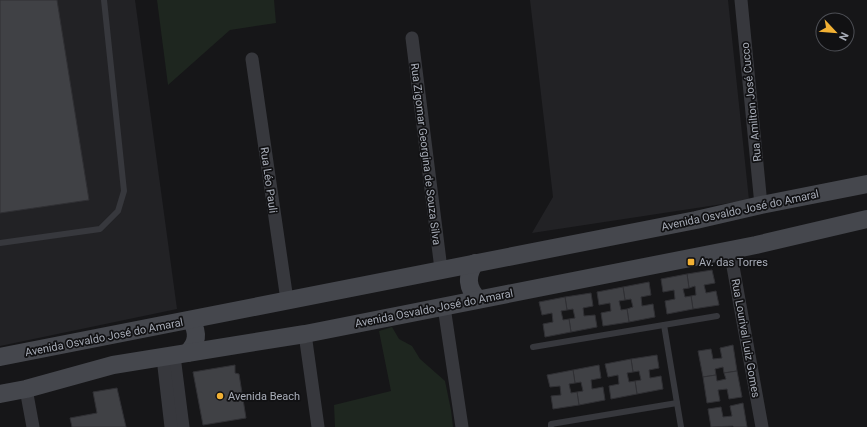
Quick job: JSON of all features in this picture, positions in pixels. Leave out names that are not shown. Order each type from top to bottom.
[{"type":"main road","name":"Avenida Osvaldo José do Amaral","points":[[0,357],[696,220],[761,205],[867,184]]},
{"type":"main road","name":"Avenida Osvaldo José do Amaral","points":[[0,394],[26,389],[113,365],[305,334],[756,245],[867,219]]},
{"type":"main road","points":[[475,263],[470,270],[469,286],[478,299]]},
{"type":"main road","points":[[175,356],[191,350],[196,340],[196,332],[191,320]]},
{"type":"street","name":"Rua Amilton José Cucco","points":[[741,0],[761,205]]},
{"type":"street","name":"Rua Zigomar Georgina de Souza Silva","points":[[412,38],[441,269]]},
{"type":"street","name":"Rua Léo Pauli","points":[[252,60],[287,300]]},
{"type":"street","name":"Rua Lourival Luiz Gomes","points":[[730,250],[762,427]]},
{"type":"street","points":[[444,307],[462,427]]},
{"type":"street","points":[[305,334],[318,427]]},
{"type":"street","points":[[171,427],[175,356]]},
{"type":"street","points":[[175,356],[183,427]]},
{"type":"street","points":[[26,389],[33,427]]},
{"type":"lane","points":[[0,243],[100,229],[118,211],[124,191],[104,0]]},
{"type":"lane","points":[[533,347],[717,316]]},
{"type":"lane","points":[[664,325],[681,427]]},
{"type":"lane","points":[[551,427],[551,424],[677,403]]},
{"type":"shaded area","points":[[0,0],[135,0],[177,309],[0,346]]},
{"type":"shaded area","points":[[157,0],[274,0],[276,23],[230,30],[168,85]]},
{"type":"shaded area","points":[[530,0],[728,0],[749,200],[532,233],[553,197]]},
{"type":"shaded area","points":[[392,327],[399,339],[412,346],[420,359],[445,381],[453,427],[335,427],[334,405],[391,391],[379,331]]},
{"type":"building","points":[[0,0],[57,0],[89,200],[0,213]]},
{"type":"building","points":[[712,270],[715,283],[704,285],[706,293],[716,291],[719,305],[693,309],[691,296],[696,295],[695,286],[689,288],[687,274]]},
{"type":"building","points":[[687,274],[689,288],[683,289],[685,297],[691,296],[693,309],[667,314],[665,301],[675,299],[674,290],[663,292],[661,279]]},
{"type":"building","points":[[649,282],[651,295],[641,297],[642,306],[653,304],[655,317],[629,322],[627,309],[633,307],[631,299],[625,300],[623,287]]},
{"type":"building","points":[[623,287],[625,300],[619,301],[621,310],[627,309],[629,322],[603,326],[601,313],[611,311],[610,303],[599,305],[597,292]]},
{"type":"building","points":[[591,293],[593,306],[583,308],[584,316],[595,315],[597,327],[571,332],[569,319],[575,318],[573,309],[567,310],[565,297]]},
{"type":"building","points":[[565,297],[567,310],[561,311],[563,320],[569,319],[571,332],[545,337],[543,324],[553,322],[552,313],[542,315],[539,302]]},
{"type":"building","points":[[733,345],[737,371],[724,373],[723,367],[715,369],[716,375],[703,377],[698,351],[711,349],[713,359],[722,358],[720,348]]},
{"type":"building","points":[[657,355],[659,368],[649,370],[650,378],[661,376],[663,389],[637,394],[635,381],[641,380],[639,371],[633,372],[631,359]]},
{"type":"building","points":[[631,359],[633,372],[627,373],[629,382],[635,381],[637,394],[611,399],[609,386],[619,384],[618,375],[608,377],[605,364]]},
{"type":"building","name":"Avenida Beach","points":[[235,365],[235,373],[239,374],[246,418],[203,425],[193,372]]},
{"type":"building","points":[[599,365],[601,378],[591,380],[592,389],[603,387],[605,400],[579,405],[577,392],[583,391],[581,382],[575,383],[573,370]]},
{"type":"building","points":[[573,370],[575,383],[569,384],[571,393],[577,392],[579,405],[553,409],[551,396],[561,395],[560,386],[550,387],[547,375]]},
{"type":"building","points":[[737,371],[742,397],[729,399],[727,389],[718,390],[720,401],[707,403],[703,377],[716,375],[717,381],[726,379],[724,373]]},
{"type":"building","points":[[117,388],[126,427],[72,427],[70,418],[97,413],[93,392]]},
{"type":"building","points":[[743,403],[747,427],[711,427],[708,409],[721,407],[723,417],[732,416],[730,406]]},
{"type":"place","name":"Av. das Torres","points":[[691,262]]},
{"type":"place","name":"Avenida Beach","points":[[220,396]]}]
